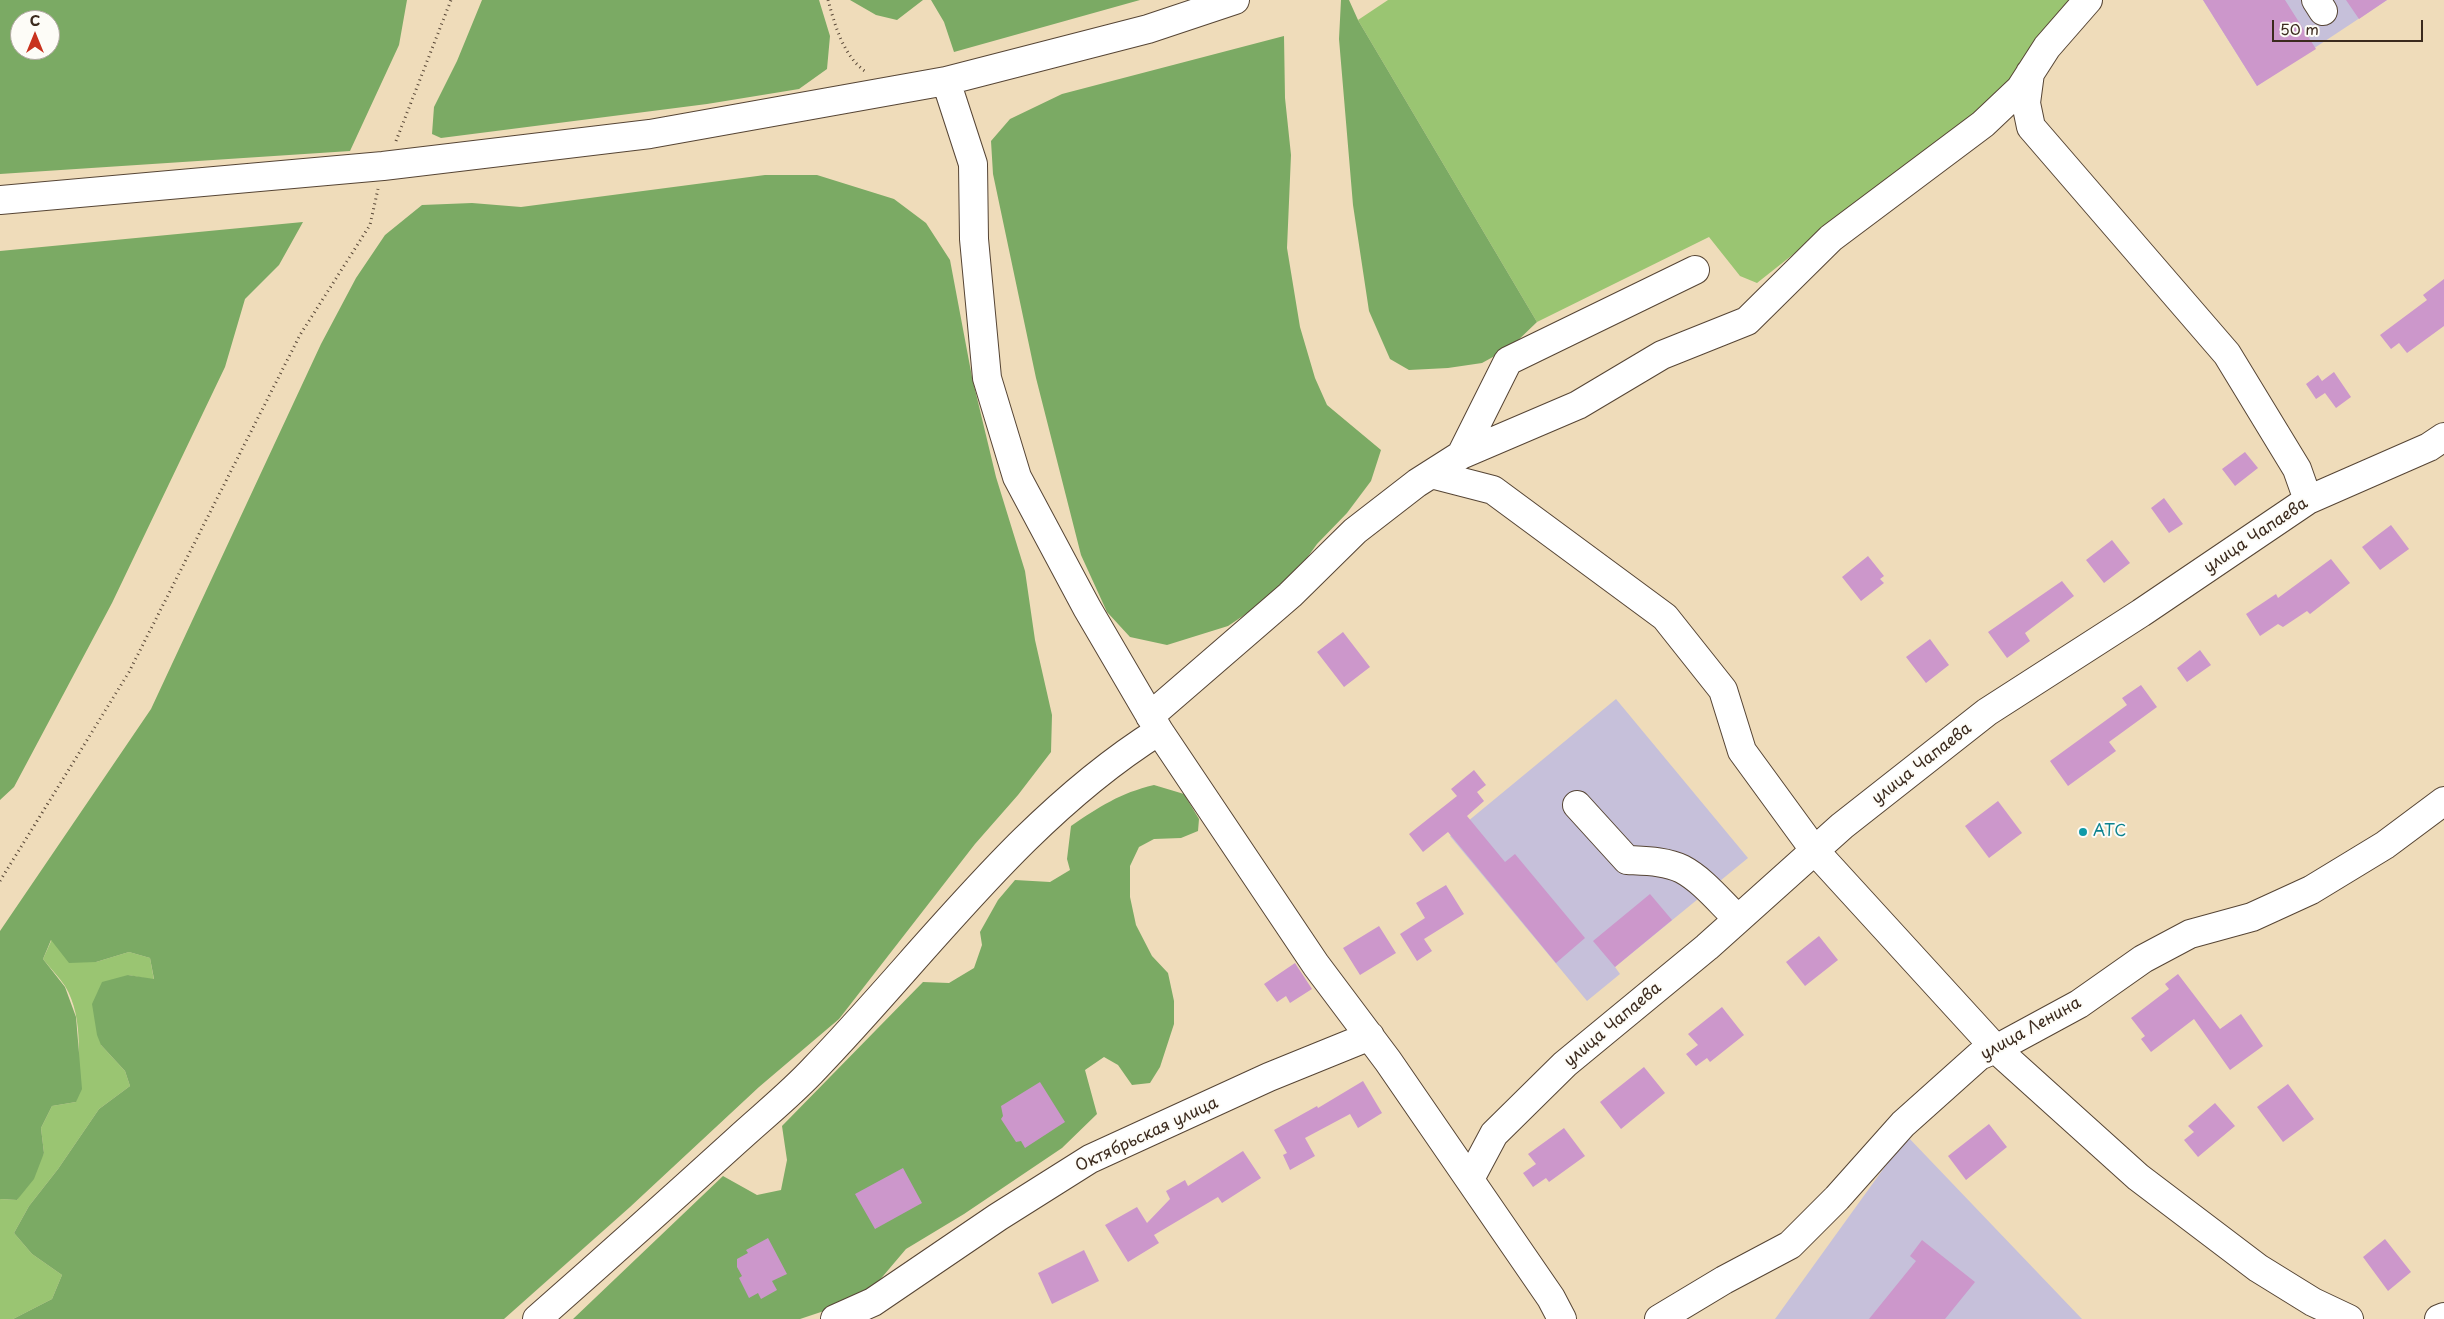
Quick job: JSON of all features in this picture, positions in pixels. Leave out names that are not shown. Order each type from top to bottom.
[{"type":"street","points":[[0,200],[383,166],[650,134],[946,81],[1148,29],[1235,0]]},
{"type":"street","points":[[537,1319],[665,1206],[815,1069],[955,910],[1046,820],[1124,752],[1355,531],[1431,474],[1461,455],[1578,405],[1662,355],[1747,321],[1831,238],[1983,124],[2020,89],[2046,47],[2088,0]]},
{"type":"street","points":[[2030,73],[2026,104],[2031,127],[2227,354],[2292,462],[2308,500]]},
{"type":"street","points":[[946,81],[973,164],[974,239],[987,378],[1017,476],[1087,608],[1154,723],[1316,965],[1370,1036],[1470,1179],[1551,1298],[1562,1319]]},
{"type":"street","points":[[1983,124],[2010,121],[2031,127]]},
{"type":"street","points":[[1461,455],[1508,361],[1695,270]]},
{"type":"street","name":"улица Чапаева","points":[[1470,1179],[1494,1134],[1565,1064],[1738,919],[1842,826],[1987,712],[2142,614],[2308,500],[2430,447],[2444,437]]},
{"type":"street","points":[[1431,474],[1493,490],[1665,617],[1723,690],[1742,751],[1815,851],[1996,1050],[2138,1177],[2266,1272],[2312,1302],[2349,1319]]},
{"type":"street","name":"улица Ленина","points":[[1659,1319],[1724,1280],[1790,1245],[1837,1198],[1903,1124],[1979,1056],[1996,1050],[2079,1004],[2143,959],[2190,934],[2252,917],[2311,890],[2385,845],[2444,801]]},
{"type":"street","points":[[1577,805],[1627,860],[1655,862],[1682,869],[1709,890],[1738,919]]},
{"type":"street","name":"Октябрьская улица","points":[[835,1319],[873,1302],[998,1217],[1090,1159],[1269,1077],[1370,1036]]},
{"type":"street","points":[[2439,1319],[2444,1317]]},
{"type":"path","points":[[0,881],[129,672],[300,335],[370,225],[383,166],[404,123],[451,0]]},
{"type":"path","points":[[828,0],[838,36],[859,67],[893,91]]},
{"type":"shaded area","points":[[2203,0],[2387,0],[2257,86]]},
{"type":"shaded area","points":[[1616,699],[1748,858],[1615,967],[1620,974],[1587,1001],[1450,836]]},
{"type":"shaded area","points":[[1907,1136],[2082,1319],[1775,1319]]},
{"type":"green space","points":[[0,0],[407,0],[399,45],[350,151],[0,174]]},
{"type":"green space","points":[[482,0],[819,0],[830,36],[827,69],[799,89],[707,104],[441,138],[432,134],[434,107],[457,61]]},
{"type":"green space","points":[[850,0],[923,0],[897,20],[876,15]]},
{"type":"green space","points":[[931,0],[1140,0],[954,52],[944,22]]},
{"type":"green space","points":[[1341,0],[1349,0],[1358,20],[1537,322],[1511,347],[1482,363],[1448,368],[1409,370],[1390,359],[1369,311],[1353,205],[1339,39]]},
{"type":"green space","points":[[1388,0],[2076,0],[1999,98],[1901,169],[1757,283],[1740,276],[1709,237],[1537,322],[1358,20]]},
{"type":"green space","points":[[1284,36],[1285,98],[1291,155],[1287,248],[1300,327],[1315,378],[1327,405],[1381,450],[1371,481],[1347,513],[1317,544],[1286,587],[1228,626],[1167,645],[1130,637],[1107,612],[1081,555],[1036,378],[993,174],[991,141],[1010,119],[1062,94]]},
{"type":"green space","points":[[765,175],[817,175],[894,199],[926,223],[950,260],[972,377],[996,477],[1025,571],[1035,640],[1052,715],[1051,752],[1018,795],[975,844],[839,1019],[759,1087],[630,1207],[504,1319],[13,1319],[52,1299],[62,1275],[32,1254],[14,1233],[29,1206],[58,1169],[99,1109],[130,1086],[125,1071],[101,1045],[97,1035],[92,1004],[102,982],[128,975],[154,979],[150,958],[129,952],[96,962],[69,963],[51,940],[43,959],[65,987],[76,1017],[82,1089],[76,1102],[52,1106],[41,1128],[44,1153],[34,1179],[17,1200],[0,1199],[0,931],[151,709],[321,344],[356,278],[385,235],[422,205],[472,203],[521,207]]},
{"type":"green space","points":[[303,222],[279,265],[245,299],[225,367],[112,603],[14,787],[0,800],[0,251]]},
{"type":"green space","points":[[1154,785],[1184,794],[1199,819],[1198,831],[1181,838],[1154,839],[1139,847],[1130,866],[1130,897],[1136,925],[1152,956],[1168,973],[1174,1001],[1174,1024],[1160,1067],[1150,1083],[1132,1085],[1118,1065],[1104,1057],[1085,1070],[1097,1114],[1062,1148],[964,1214],[906,1249],[878,1282],[839,1306],[800,1319],[573,1319],[723,1176],[757,1195],[781,1190],[787,1160],[782,1126],[923,982],[949,983],[974,968],[982,945],[980,932],[998,900],[1015,880],[1050,882],[1070,870],[1067,859],[1071,826],[1110,801]]},
{"type":"green space","points":[[52,939],[96,962],[129,952],[150,958],[154,980],[128,975],[101,1045],[125,1071],[130,1086],[99,1109],[58,1169],[29,1206],[14,1233],[32,1254],[62,1275],[52,1299],[13,1319],[0,1319],[0,1199],[17,1200],[44,1153],[41,1128],[52,1106],[76,1102],[79,1058],[78,1027],[71,999],[65,986],[43,959]]},
{"type":"building","points":[[2203,0],[2285,0],[2316,49],[2257,86]]},
{"type":"building","points":[[2346,0],[2387,0],[2359,19]]},
{"type":"building","points":[[2444,279],[2444,326],[2407,353],[2399,343],[2391,349],[2380,335],[2427,300],[2423,295]]},
{"type":"building","points":[[2334,372],[2351,397],[2336,408],[2325,393],[2316,399],[2306,384],[2318,375],[2322,381]]},
{"type":"building","points":[[2245,452],[2258,468],[2235,486],[2222,469]]},
{"type":"building","points":[[2164,498],[2183,524],[2169,533],[2151,508]]},
{"type":"building","points":[[2391,525],[2409,549],[2380,570],[2362,547]]},
{"type":"building","points":[[2112,540],[2130,563],[2104,583],[2086,560]]},
{"type":"building","points":[[1868,556],[1884,576],[1880,579],[1884,583],[1861,601],[1842,577]]},
{"type":"building","points":[[2331,559],[2350,583],[2310,614],[2307,611],[2283,627],[2278,624],[2260,636],[2246,614],[2276,594],[2278,598]]},
{"type":"building","points":[[2062,581],[2074,596],[2025,633],[2030,641],[2007,658],[1988,632]]},
{"type":"building","points":[[1343,632],[1370,667],[1344,687],[1317,652]]},
{"type":"building","points":[[1930,639],[1949,665],[1926,683],[1906,657]]},
{"type":"building","points":[[2200,650],[2211,665],[2187,682],[2177,668]]},
{"type":"building","points":[[2141,685],[2157,707],[2109,742],[2116,751],[2068,786],[2050,761],[2127,705],[2122,698]]},
{"type":"building","points":[[1474,770],[1486,785],[1477,792],[1484,801],[1467,816],[1505,862],[1515,854],[1585,938],[1556,963],[1448,832],[1423,852],[1409,834],[1457,796],[1451,789]]},
{"type":"building","points":[[1998,801],[2022,833],[1989,858],[1965,826]]},
{"type":"building","points":[[1446,885],[1464,914],[1424,939],[1432,951],[1417,961],[1400,934],[1425,918],[1416,903]]},
{"type":"building","points":[[1650,894],[1672,920],[1615,967],[1593,941]]},
{"type":"building","points":[[1379,926],[1396,953],[1360,975],[1343,948]]},
{"type":"building","points":[[1819,936],[1838,960],[1805,986],[1786,962]]},
{"type":"building","points":[[1295,963],[1312,989],[1290,1003],[1286,996],[1277,1002],[1264,984]]},
{"type":"building","points":[[2178,974],[2220,1029],[2241,1014],[2263,1046],[2230,1070],[2194,1019],[2151,1052],[2141,1039],[2145,1036],[2131,1018],[2169,989],[2165,984]]},
{"type":"building","points":[[1722,1007],[1744,1035],[1710,1062],[1707,1058],[1696,1066],[1686,1054],[1698,1045],[1688,1034]]},
{"type":"building","points":[[1644,1067],[1665,1093],[1621,1129],[1600,1102]]},
{"type":"building","points":[[1363,1081],[1382,1113],[1358,1128],[1350,1114],[1305,1138],[1315,1156],[1290,1170],[1283,1155],[1287,1153],[1274,1130],[1317,1106],[1318,1108]]},
{"type":"building","points":[[1040,1082],[1065,1122],[1025,1148],[1021,1141],[1016,1142],[1001,1119],[1003,1116],[1001,1106]]},
{"type":"building","points":[[2288,1084],[2314,1119],[2283,1142],[2257,1107]]},
{"type":"building","points":[[2215,1103],[2235,1126],[2198,1157],[2184,1140],[2194,1132],[2188,1126]]},
{"type":"building","points":[[1989,1124],[2007,1147],[1966,1180],[1948,1156]]},
{"type":"building","points":[[1564,1128],[1585,1156],[1549,1182],[1546,1178],[1533,1187],[1523,1173],[1536,1164],[1528,1154]]},
{"type":"building","points":[[1243,1151],[1261,1178],[1222,1203],[1218,1197],[1154,1235],[1159,1243],[1128,1262],[1105,1225],[1137,1207],[1147,1223],[1170,1199],[1166,1191],[1185,1180],[1188,1186]]},
{"type":"building","points":[[903,1168],[922,1203],[875,1229],[855,1194]]},
{"type":"building","points":[[768,1238],[787,1274],[772,1281],[777,1290],[761,1299],[758,1293],[749,1298],[739,1278],[742,1276],[737,1267],[737,1259],[748,1253],[746,1250]]},
{"type":"building","points":[[2385,1239],[2411,1272],[2388,1291],[2363,1257]]},
{"type":"building","points":[[1922,1240],[1975,1282],[1945,1319],[1869,1319],[1916,1261],[1910,1256]]},
{"type":"building","points":[[1084,1250],[1099,1281],[1052,1304],[1038,1273]]},
{"type":"place","name":"АТС","points":[[2083,832]]}]
